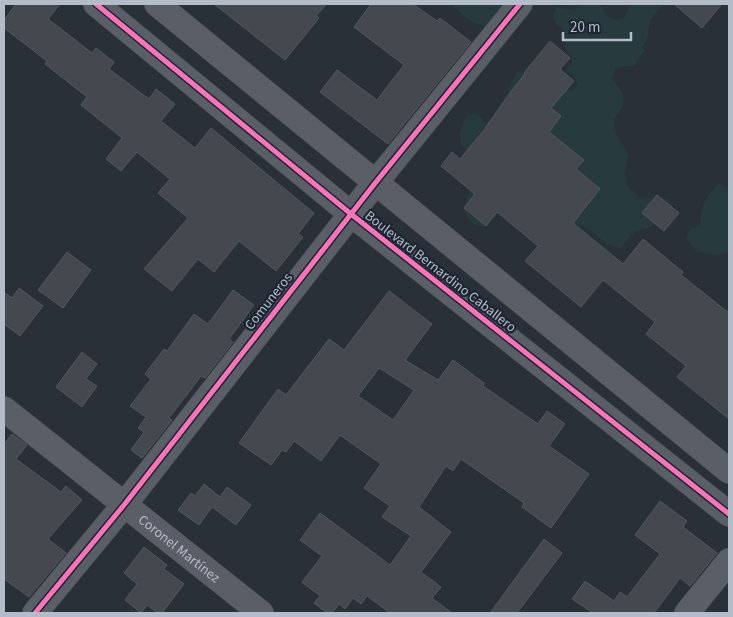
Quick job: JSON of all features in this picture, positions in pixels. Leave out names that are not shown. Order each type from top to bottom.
[{"type":"street","name":"Boulevard Bernardino Caballero","points":[[96,4],[351,214],[729,514]]},
{"type":"street","name":"Boulevard Bernardino Caballero","points":[[157,4],[729,471]]},
{"type":"street","name":"Comuneros","points":[[35,613],[124,505],[376,182],[520,4]]},
{"type":"street","name":"Coronel Martínez","points":[[4,409],[261,613]]},
{"type":"street","points":[[687,613],[729,561]]},
{"type":"green space","points":[[453,4],[516,4],[487,28],[469,20],[453,7]]},
{"type":"green space","points":[[580,4],[600,4],[607,16],[615,20],[625,17],[629,4],[663,4],[650,21],[647,40],[642,48],[645,50],[634,66],[624,66],[615,69],[612,78],[623,94],[624,104],[614,120],[614,130],[628,155],[625,174],[626,184],[639,197],[666,199],[673,205],[653,226],[634,232],[621,248],[606,243],[586,228],[571,224],[508,97],[509,88],[517,72],[531,75],[572,91],[578,84],[574,76],[566,71],[572,64],[572,55],[565,49],[564,30],[557,25],[553,16],[557,7],[575,11]]},
{"type":"green space","points":[[476,113],[490,126],[505,207],[484,227],[474,224],[467,218],[464,208],[473,180],[467,152],[461,144],[460,134],[467,116]]},
{"type":"green space","points":[[718,184],[729,188],[729,248],[726,253],[708,254],[698,251],[686,238],[690,229],[700,226],[704,203]]},
{"type":"building","points":[[16,4],[60,4],[48,19],[92,53],[96,48],[114,62],[109,69],[149,99],[156,89],[175,104],[161,121],[195,148],[211,128],[314,213],[298,234],[303,237],[276,271],[239,241],[214,272],[198,259],[172,291],[144,269],[188,218],[158,193],[170,179],[137,152],[121,171],[106,159],[122,138],[81,105],[87,97],[45,64],[47,61],[4,28],[4,20]]},
{"type":"building","points":[[214,4],[327,4],[316,16],[319,18],[285,60]]},
{"type":"building","points":[[371,4],[413,4],[437,21],[440,18],[471,42],[388,144],[320,92],[337,70],[377,100],[404,65],[354,27]]},
{"type":"building","points":[[674,4],[722,4],[702,28]]},
{"type":"building","points":[[550,41],[570,58],[560,69],[574,81],[551,108],[561,116],[549,132],[584,160],[576,169],[600,189],[573,223],[623,264],[643,239],[683,272],[681,275],[729,313],[729,419],[677,377],[686,366],[646,334],[655,322],[603,280],[581,307],[525,261],[538,246],[497,212],[486,226],[464,208],[475,194],[441,166],[452,152],[460,159]]},
{"type":"building","points":[[657,195],[679,213],[664,231],[642,213]]},
{"type":"building","points":[[67,252],[91,270],[63,308],[38,290]]},
{"type":"building","points":[[19,288],[43,306],[20,336],[4,324],[4,292],[12,298]]},
{"type":"building","points":[[233,290],[254,305],[229,339],[233,342],[205,378],[201,376],[169,418],[172,420],[142,458],[131,450],[144,432],[138,428],[146,417],[130,406],[151,379],[145,374],[164,349],[167,351],[194,314],[208,324]]},
{"type":"building","points":[[389,291],[432,324],[405,360],[438,380],[453,360],[484,383],[483,386],[538,424],[547,411],[565,424],[549,446],[589,474],[551,528],[522,507],[524,503],[461,459],[453,471],[446,466],[419,507],[451,532],[421,572],[441,587],[432,598],[452,613],[390,613],[367,596],[361,604],[353,598],[345,609],[339,604],[332,613],[327,613],[314,603],[320,596],[302,582],[322,556],[300,540],[320,513],[390,565],[411,536],[382,517],[390,506],[364,488],[381,464],[340,435],[321,461],[294,441],[286,452],[282,450],[271,465],[239,443],[278,389],[286,395],[329,339],[344,350]],"holes":[[[379,368],[414,390],[393,420],[358,396]]]},
{"type":"building","points":[[82,352],[97,364],[86,379],[97,386],[82,407],[56,387]]},
{"type":"building","points":[[12,434],[27,445],[16,459],[61,492],[66,486],[82,500],[48,539],[66,553],[29,597],[4,579],[4,444]]},
{"type":"building","points":[[204,484],[220,497],[227,487],[251,505],[236,525],[212,507],[199,525],[178,510],[191,493],[195,496]]},
{"type":"building","points":[[660,501],[687,521],[683,527],[717,553],[690,586],[680,578],[654,613],[593,613],[572,599],[585,581],[614,601],[620,592],[627,597],[660,554],[635,535]]},
{"type":"building","points":[[544,539],[562,553],[517,613],[490,613]]},
{"type":"building","points":[[144,547],[167,565],[164,569],[184,584],[162,613],[158,613],[147,605],[141,613],[125,600],[137,584],[124,573]]},
{"type":"cycle path","points":[[96,4],[351,214],[729,514]]},
{"type":"cycle path","points":[[35,613],[124,505],[376,182],[520,4]]}]
